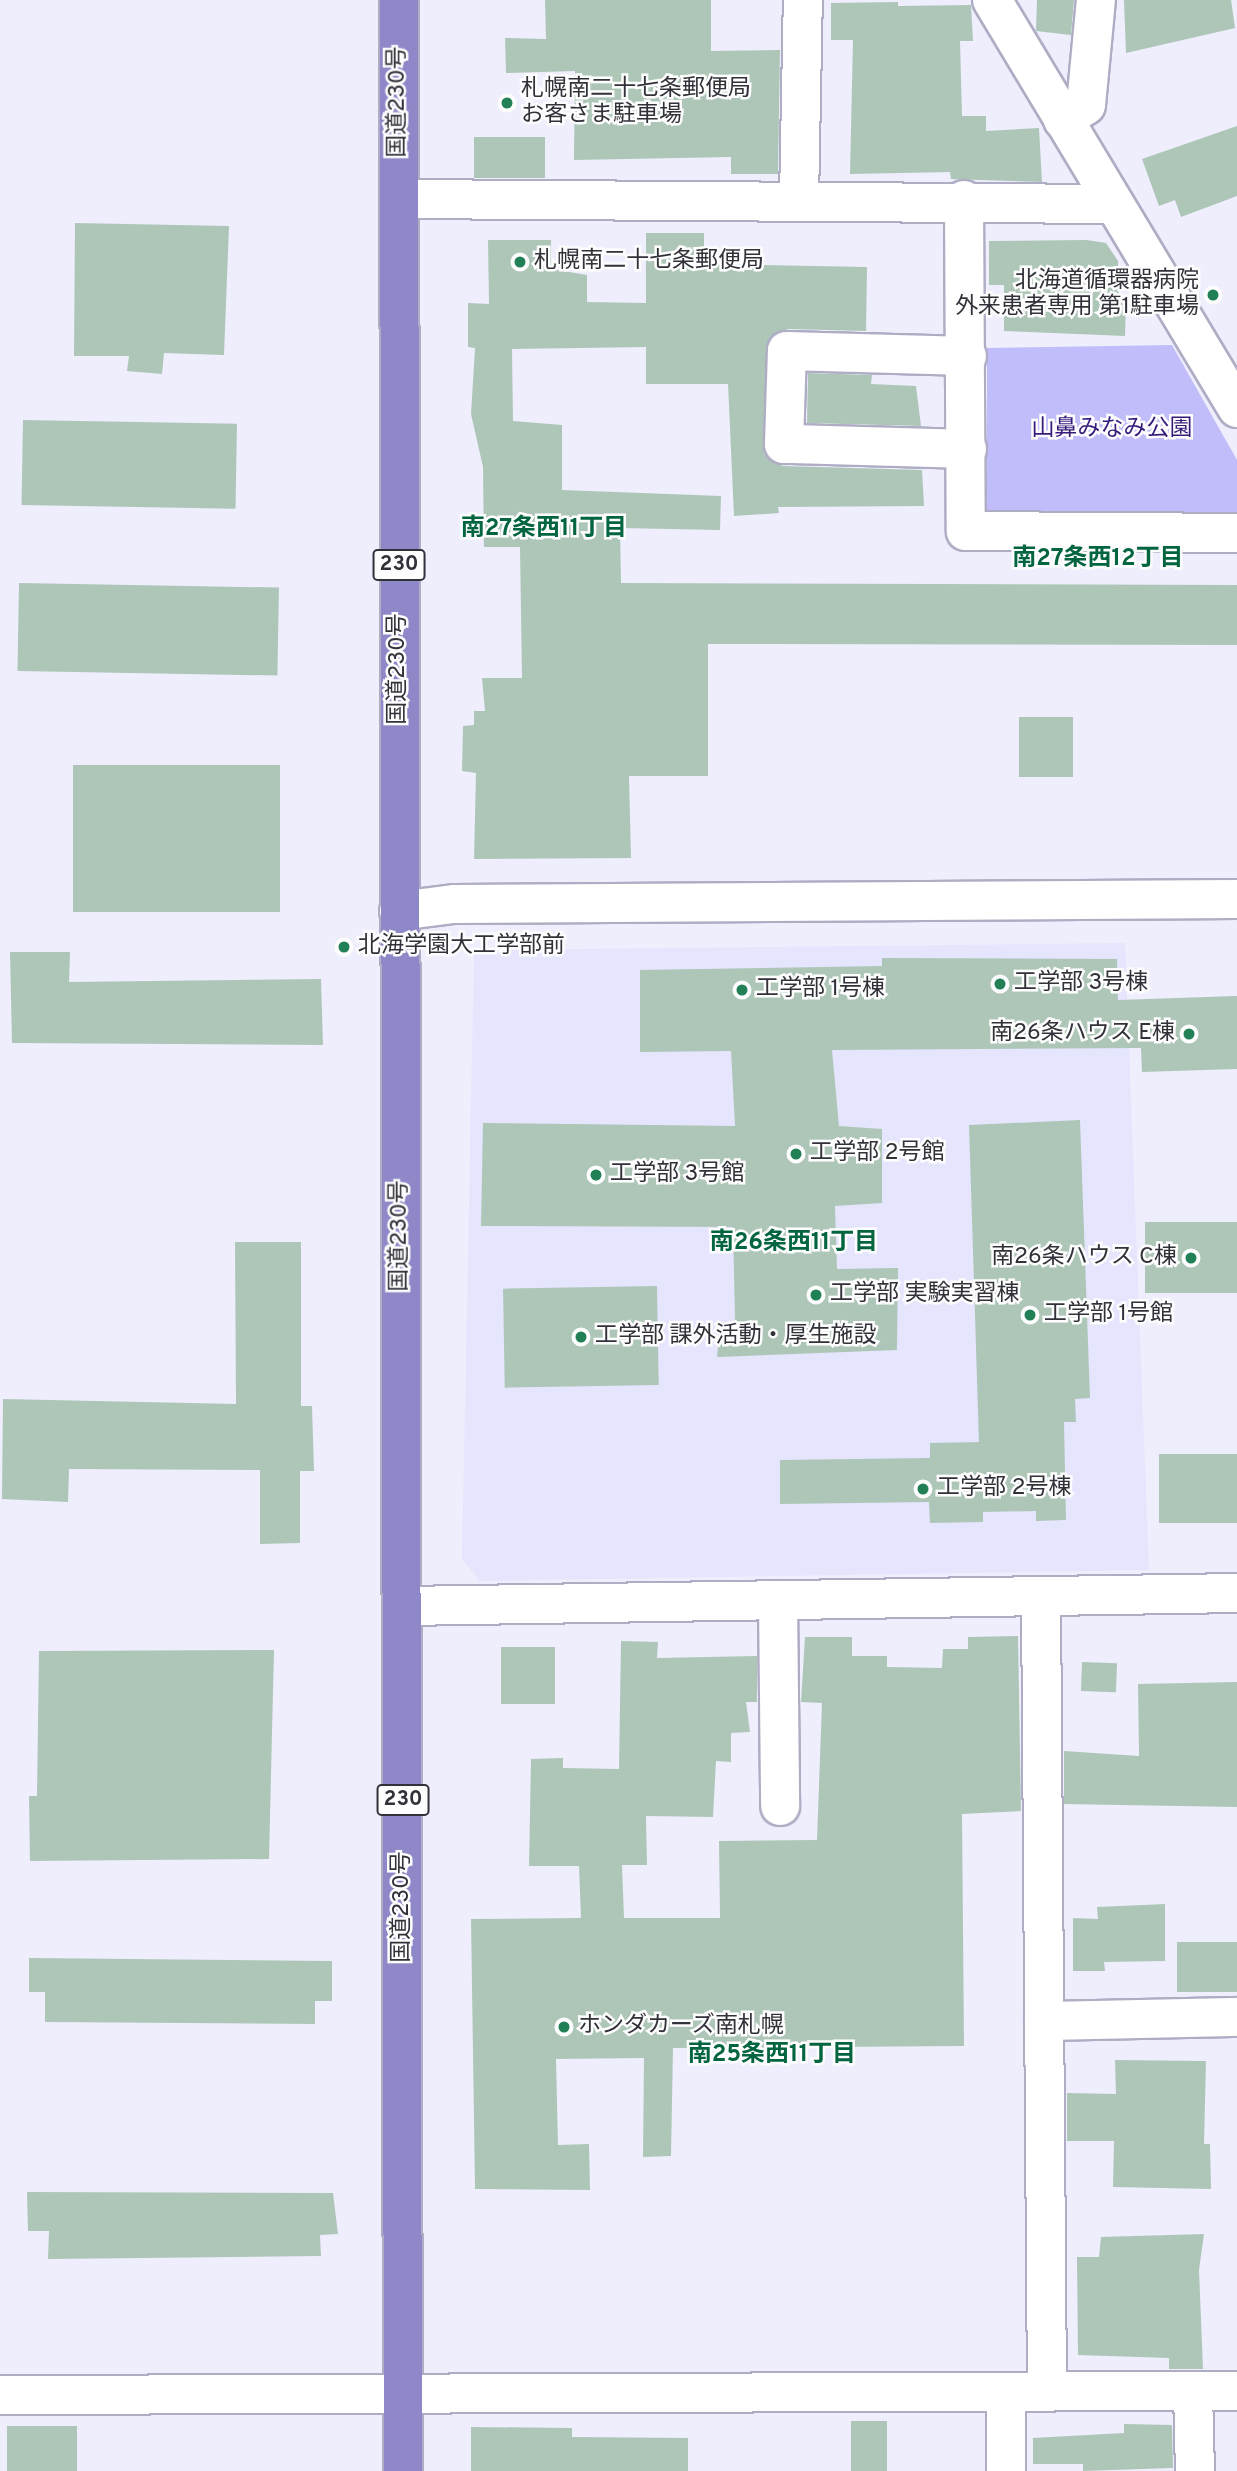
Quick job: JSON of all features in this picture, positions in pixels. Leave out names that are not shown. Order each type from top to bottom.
[{"type":"highway","name":"国道230号","points":[[399,0],[403,2471]]},
{"type":"street","points":[[799,200],[803,0]]},
{"type":"street","points":[[992,0],[1113,204],[1234,396]]},
{"type":"street","points":[[1063,120],[1086,105],[1096,0]]},
{"type":"street","points":[[400,198],[964,200],[1113,204]]},
{"type":"street","points":[[964,200],[966,531],[1237,533]]},
{"type":"street","points":[[967,356],[787,351],[784,444],[967,449]]},
{"type":"street","points":[[399,911],[454,904],[1237,899]]},
{"type":"street","points":[[403,1606],[1237,1593]]},
{"type":"street","points":[[1041,1596],[1047,2392]]},
{"type":"street","points":[[778,1600],[780,1806]]},
{"type":"street","points":[[1044,2021],[1237,2017]]},
{"type":"street","points":[[1194,2391],[1195,2471]]},
{"type":"street","points":[[0,2395],[1237,2391]]},
{"type":"street","points":[[1006,2392],[1006,2471]]},
{"type":"shaded area","points":[[1125,943],[1149,1570],[480,1581],[462,1559],[474,950]]},
{"type":"green space","name":"山鼻みなみ公園","points":[[1172,345],[1237,460],[1237,512],[987,514],[987,348]]},
{"type":"building","points":[[545,0],[711,0],[711,51],[780,50],[778,174],[731,174],[731,157],[574,160],[575,71],[506,73],[505,38],[546,39]]},
{"type":"building","points":[[1037,0],[1074,0],[1071,35],[1036,31]]},
{"type":"building","points":[[1124,0],[1231,0],[1235,28],[1126,53]]},
{"type":"building","points":[[898,2],[898,6],[971,5],[973,41],[960,41],[962,116],[986,116],[986,131],[1039,128],[1042,182],[951,179],[950,172],[850,174],[853,40],[831,40],[831,3]]},
{"type":"building","points":[[1237,126],[1237,196],[1181,217],[1175,200],[1159,206],[1142,159]]},
{"type":"building","points":[[474,137],[545,137],[545,178],[474,178]]},
{"type":"building","points":[[75,223],[229,226],[224,355],[164,353],[162,374],[127,371],[129,356],[74,356]]},
{"type":"building","points":[[646,233],[704,233],[704,264],[867,267],[866,331],[788,329],[768,340],[764,454],[783,466],[922,470],[924,506],[778,507],[779,513],[734,516],[728,384],[646,384],[646,347],[512,349],[513,421],[562,425],[562,490],[721,496],[720,530],[620,528],[621,583],[1237,585],[1237,645],[708,644],[708,776],[629,776],[631,858],[474,859],[476,773],[462,771],[463,726],[474,725],[474,711],[485,711],[482,678],[522,678],[520,547],[484,547],[483,467],[471,414],[475,348],[468,347],[468,303],[489,304],[488,240],[551,240],[551,269],[587,275],[587,302],[646,303]]},
{"type":"building","points":[[1087,240],[1106,243],[1118,261],[1119,301],[1126,301],[1125,336],[1004,331],[1004,285],[989,285],[989,241]]},
{"type":"building","points":[[808,373],[872,375],[871,384],[916,386],[921,426],[807,423]]},
{"type":"building","points":[[23,420],[237,424],[235,509],[22,505]]},
{"type":"building","points":[[19,583],[279,588],[277,676],[17,671]]},
{"type":"building","points":[[1019,717],[1073,717],[1073,777],[1019,777]]},
{"type":"building","points":[[73,765],[280,765],[280,912],[73,912]]},
{"type":"building","points":[[10,952],[70,952],[69,982],[321,979],[323,1045],[12,1043]]},
{"type":"building","points":[[882,958],[1117,959],[1118,1000],[1237,996],[1237,1069],[1142,1072],[1141,1048],[832,1050],[839,1126],[882,1129],[882,1203],[835,1206],[837,1269],[898,1268],[897,1350],[717,1357],[719,1337],[735,1319],[733,1227],[481,1226],[483,1123],[735,1126],[731,1051],[640,1052],[640,970],[882,966]]},
{"type":"building","name":"工学部 1号館","points":[[1080,1120],[1090,1398],[1075,1399],[1076,1422],[1064,1422],[1066,1520],[1036,1521],[1036,1511],[983,1512],[983,1522],[930,1523],[929,1502],[780,1504],[780,1460],[930,1458],[930,1443],[979,1442],[969,1125]]},
{"type":"building","name":"南26条ハウス C棟","points":[[1145,1222],[1237,1222],[1237,1293],[1145,1293]]},
{"type":"building","points":[[235,1242],[301,1242],[301,1406],[312,1406],[314,1471],[300,1471],[300,1543],[260,1544],[260,1470],[69,1469],[68,1502],[2,1499],[3,1399],[236,1404]]},
{"type":"building","name":"工学部 課外活動・厚生施設","points":[[657,1286],[659,1385],[505,1388],[503,1289]]},
{"type":"building","points":[[1159,1454],[1237,1454],[1237,1523],[1159,1523]]},
{"type":"building","points":[[1018,1636],[1021,1811],[962,1814],[964,2046],[673,2048],[671,2156],[643,2157],[644,2058],[556,2059],[558,2145],[589,2144],[590,2190],[475,2189],[471,1919],[581,1918],[579,1866],[529,1866],[531,1759],[563,1758],[563,1768],[619,1769],[621,1641],[658,1642],[657,1658],[757,1656],[757,1702],[746,1702],[750,1732],[731,1733],[731,1762],[716,1761],[713,1817],[646,1816],[647,1865],[622,1865],[624,1918],[720,1918],[719,1841],[817,1840],[822,1703],[801,1702],[805,1637],[852,1637],[852,1656],[887,1656],[887,1667],[942,1668],[943,1649],[968,1649],[968,1637]]},
{"type":"building","points":[[501,1647],[555,1647],[555,1704],[501,1704]]},
{"type":"building","points":[[274,1650],[269,1859],[30,1861],[29,1796],[37,1796],[39,1651]]},
{"type":"building","points":[[1082,1662],[1117,1663],[1116,1692],[1081,1691]]},
{"type":"building","points":[[1237,1682],[1237,1807],[1064,1804],[1064,1751],[1139,1756],[1138,1684]]},
{"type":"building","points":[[1165,1904],[1165,1961],[1104,1962],[1105,1971],[1073,1971],[1073,1918],[1098,1919],[1097,1907]]},
{"type":"building","points":[[1177,1942],[1237,1942],[1237,1992],[1177,1992]]},
{"type":"building","points":[[29,1958],[332,1961],[332,2001],[315,2001],[315,2024],[45,2022],[45,1992],[29,1992]]},
{"type":"building","points":[[1115,2060],[1206,2061],[1204,2144],[1210,2144],[1211,2189],[1113,2187],[1114,2141],[1067,2141],[1067,2093],[1116,2094]]},
{"type":"building","points":[[27,2192],[333,2193],[338,2234],[320,2235],[321,2256],[48,2259],[49,2231],[28,2231]]},
{"type":"building","points":[[1204,2234],[1199,2270],[1203,2369],[1169,2369],[1169,2358],[1078,2355],[1077,2257],[1099,2257],[1101,2237]]},
{"type":"building","points":[[851,2421],[887,2421],[887,2471],[851,2471]]},
{"type":"building","points":[[1124,2424],[1172,2425],[1173,2468],[1083,2471],[1083,2464],[1033,2464],[1033,2438],[1124,2433]]},
{"type":"building","points":[[7,2426],[77,2426],[77,2471],[7,2471]]},
{"type":"building","points":[[471,2427],[572,2428],[572,2437],[688,2438],[688,2471],[471,2471]]},
{"type":"place","name":"札幌南二十七条郵便局 お客さま駐車場","points":[[507,103]]},
{"type":"place","name":"札幌南二十七条郵便局","points":[[520,262]]},
{"type":"place","name":"北海道循環器病院 外来患者専用 第1駐車場","points":[[1213,295]]},
{"type":"place","name":"北海学園大工学部前","points":[[344,947]]},
{"type":"place","name":"工学部 3号棟","points":[[1000,984]]},
{"type":"place","name":"工学部 1号棟","points":[[742,990]]},
{"type":"place","name":"南26条ハウス E棟","points":[[1189,1034]]},
{"type":"place","name":"工学部 2号館","points":[[796,1154]]},
{"type":"place","name":"工学部 3号館","points":[[596,1175]]},
{"type":"place","name":"南26条ハウス C棟","points":[[1191,1258]]},
{"type":"place","name":"工学部 実験実習棟","points":[[816,1295]]},
{"type":"place","name":"工学部 1号館","points":[[1030,1315]]},
{"type":"place","name":"工学部 課外活動・厚生施設","points":[[581,1337]]},
{"type":"place","name":"工学部 2号棟","points":[[923,1489]]},
{"type":"place","name":"ホンダカーズ南札幌","points":[[564,2027]]},
{"type":"district","name":"南27条西11丁目","points":[[544,530]]},
{"type":"district","name":"南27条西12丁目","points":[[1098,560]]},
{"type":"district","name":"南26条西11丁目","points":[[794,1244]]},
{"type":"district","name":"南25条西11丁目","points":[[772,2056]]}]
